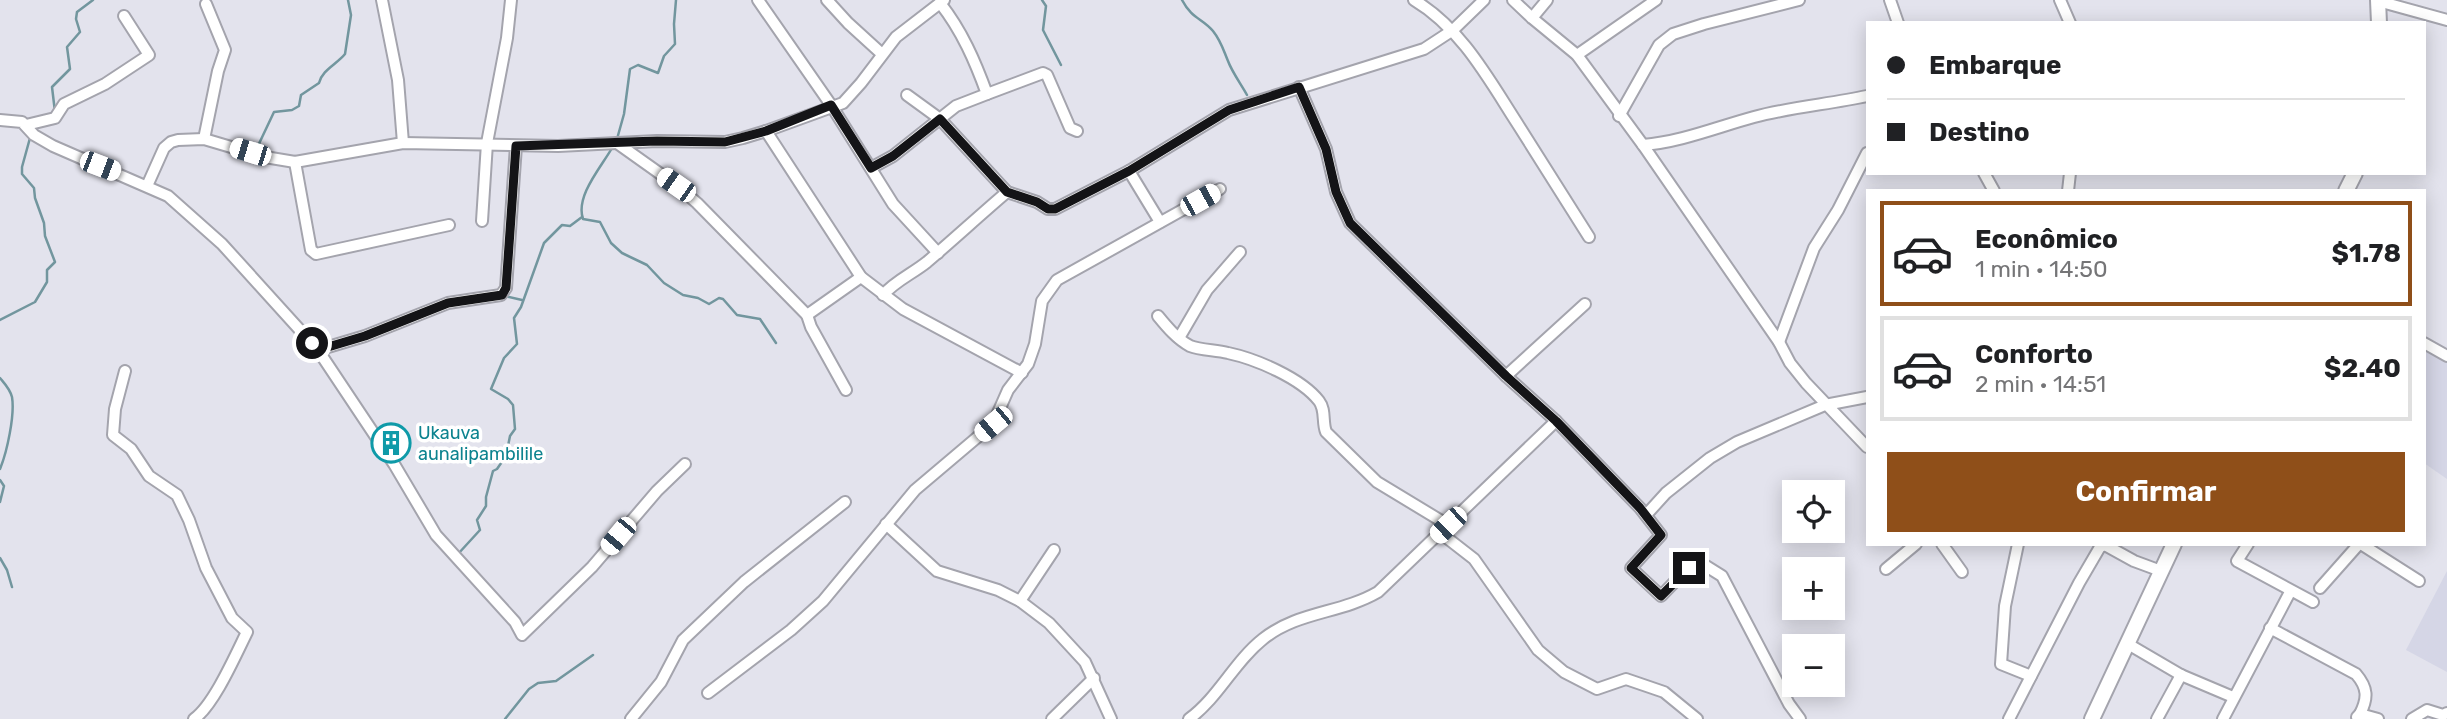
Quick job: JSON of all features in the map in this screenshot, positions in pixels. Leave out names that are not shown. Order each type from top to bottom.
[{"type":"main road","points":[[2378,0],[2379,21]]},
{"type":"main road","points":[[2092,719],[2173,546]]},
{"type":"street","points":[[382,0],[398,80],[403,143]]},
{"type":"street","points":[[482,221],[488,143],[512,0]]},
{"type":"street","points":[[758,0],[831,105],[893,204],[938,253]]},
{"type":"street","points":[[827,0],[882,54]]},
{"type":"street","points":[[1414,0],[1433,11],[1452,30],[1485,74],[1589,237]]},
{"type":"street","points":[[907,95],[940,119],[1007,192],[1037,202],[1048,209],[1055,209],[1129,171],[1229,110],[1423,49],[1452,30],[1484,0]]},
{"type":"street","points":[[1513,0],[1577,55],[1619,116],[1643,145],[1779,342],[1790,363],[1825,405],[1866,446]]},
{"type":"street","points":[[1532,18],[1547,0]]},
{"type":"street","points":[[1577,55],[1657,0]]},
{"type":"street","points":[[1619,116],[1659,46],[1673,34],[1799,0]]},
{"type":"street","points":[[1890,0],[1897,21]]},
{"type":"street","points":[[2060,0],[2069,21]]},
{"type":"street","points":[[2378,0],[2447,20]]},
{"type":"street","points":[[147,186],[164,148],[170,142],[204,139],[265,157],[295,162],[403,143],[488,143],[516,146],[725,142],[766,131],[831,105],[843,103],[896,37],[942,2],[967,44],[987,94]]},
{"type":"street","points":[[204,139],[225,50],[206,4]]},
{"type":"street","points":[[26,125],[57,117],[61,106],[105,84],[149,55],[124,16]]},
{"type":"street","points":[[871,168],[893,156],[956,106],[1042,73],[1047,75],[1070,128],[1077,131]]},
{"type":"street","points":[[1299,87],[1326,149],[1336,192],[1350,223],[1506,376],[1556,421],[1646,516],[1661,535],[1631,568],[1661,596],[1689,568],[1706,566],[1722,576],[1755,642],[1798,715],[1785,719]]},
{"type":"street","points":[[1643,145],[1662,143],[1808,105],[1866,96]]},
{"type":"street","points":[[0,120],[26,125],[34,135],[53,146],[168,197],[222,244],[318,350],[394,464],[436,534],[515,622],[522,635],[593,567],[657,491],[685,464]]},
{"type":"street","points":[[766,131],[861,277],[903,309],[1022,373]]},
{"type":"street","points":[[618,143],[696,203],[807,314],[811,327],[846,390]]},
{"type":"street","points":[[318,350],[365,336],[448,303],[502,295],[506,288],[516,146]]},
{"type":"street","points":[[1779,342],[1814,248],[1838,210],[1866,155]]},
{"type":"street","points":[[295,162],[311,250],[316,254],[449,225]]},
{"type":"street","points":[[1129,171],[1160,222]]},
{"type":"street","points":[[708,693],[791,630],[823,601],[915,491],[993,424],[1008,390],[1028,364],[1035,344],[1042,301],[1049,288],[1063,275],[1220,189]]},
{"type":"street","points":[[883,295],[938,253],[1007,192]]},
{"type":"street","points":[[1179,338],[1207,290],[1240,252]]},
{"type":"street","points":[[807,314],[861,277]]},
{"type":"street","points":[[1506,376],[1585,304]]},
{"type":"street","points":[[1158,316],[1179,338],[1192,347],[1243,356],[1299,385],[1321,404],[1326,432],[1377,482],[1448,525]]},
{"type":"street","points":[[2426,344],[2447,356]]},
{"type":"street","points":[[125,371],[115,409],[113,435],[131,449],[149,476],[177,495],[206,568],[232,618],[247,632],[212,696],[194,719]]},
{"type":"street","points":[[1646,516],[1666,494],[1710,458],[1737,442],[1825,405],[1866,397]]},
{"type":"street","points":[[1189,719],[1200,711],[1245,656],[1264,638],[1286,624],[1359,603],[1378,592],[1556,421]]},
{"type":"street","points":[[631,719],[661,682],[683,640],[744,582],[845,502]]},
{"type":"street","points":[[886,524],[937,571],[998,590],[1020,601],[1049,623],[1085,662],[1111,719]]},
{"type":"street","points":[[1448,525],[1447,538],[1474,559],[1538,650],[1564,672],[1597,689],[1626,679],[1664,692],[1697,719]]},
{"type":"street","points":[[1886,569],[1914,546]]},
{"type":"street","points":[[1943,546],[1962,572]]},
{"type":"street","points":[[2018,546],[2005,606],[2001,664],[2031,676]]},
{"type":"street","points":[[2009,719],[2079,583],[2102,546]]},
{"type":"street","points":[[2107,546],[2134,561],[2161,571]]},
{"type":"street","points":[[2247,546],[2237,561],[2290,592],[2313,602]]},
{"type":"street","points":[[2320,588],[2358,546]]},
{"type":"street","points":[[2363,546],[2419,581]]},
{"type":"street","points":[[1020,601],[1054,550]]},
{"type":"street","points":[[2223,719],[2290,592]]},
{"type":"street","points":[[2270,628],[2356,674],[2367,693],[2367,700],[2358,716],[2378,719]]},
{"type":"street","points":[[2128,644],[2181,675],[2233,697]]},
{"type":"street","points":[[2157,719],[2181,675]]},
{"type":"street","points":[[1052,719],[1094,678]]},
{"type":"street","points":[[2412,719],[2427,710],[2436,714],[2447,713]]},
{"type":"shaded area","points":[[2426,352],[2447,363],[2447,479],[2426,464]]},
{"type":"shaded area","points":[[2447,571],[2447,672],[2406,650]]},
{"type":"waterway","points":[[55,112],[52,87],[70,69],[67,47],[80,32],[77,12],[93,0]]},
{"type":"waterway","points":[[256,150],[274,112],[292,110],[299,106],[301,95],[319,83],[326,71],[345,54],[351,15],[348,0]]},
{"type":"waterway","points":[[617,139],[624,114],[630,69],[638,65],[658,73],[664,56],[675,44],[676,0]]},
{"type":"waterway","points":[[1042,0],[1046,6],[1043,30],[1061,65]]},
{"type":"waterway","points":[[1182,0],[1216,35],[1247,95]]},
{"type":"waterway","points":[[0,320],[35,302],[47,282],[47,270],[55,262],[45,236],[34,188],[22,174],[30,138]]},
{"type":"waterway","points":[[612,148],[586,191],[583,219],[600,222],[611,243],[622,253],[647,265],[664,283],[683,295],[709,304],[719,298],[723,299],[737,315],[760,319],[776,343]]},
{"type":"waterway","points":[[458,554],[480,530],[477,520],[486,506],[493,471],[506,456],[510,436],[515,429],[513,405],[491,389],[504,358],[517,344],[514,318],[521,307],[544,243],[562,225],[570,226],[582,217]]},
{"type":"waterway","points":[[505,296],[522,300]]},
{"type":"waterway","points":[[0,378],[10,391],[13,405],[10,433],[0,469]]},
{"type":"waterway","points":[[0,480],[4,486],[0,502]]},
{"type":"waterway","points":[[0,558],[12,587]]},
{"type":"waterway","points":[[505,719],[529,689],[538,683],[556,681],[593,655]]},
{"type":"place","name":"Ukauva aunalipambilile","points":[[391,443]]},
{"type":"route","points":[[312,343],[318,350],[365,336],[448,303],[502,295],[506,288],[516,146],[657,141],[725,142],[766,131],[831,105],[871,168],[893,156],[940,119],[1007,192],[1037,202],[1048,209],[1055,209],[1105,185],[1229,110],[1299,87],[1326,149],[1336,192],[1350,223],[1506,376],[1556,421],[1646,516],[1661,535],[1631,568],[1661,596],[1689,568]]}]
